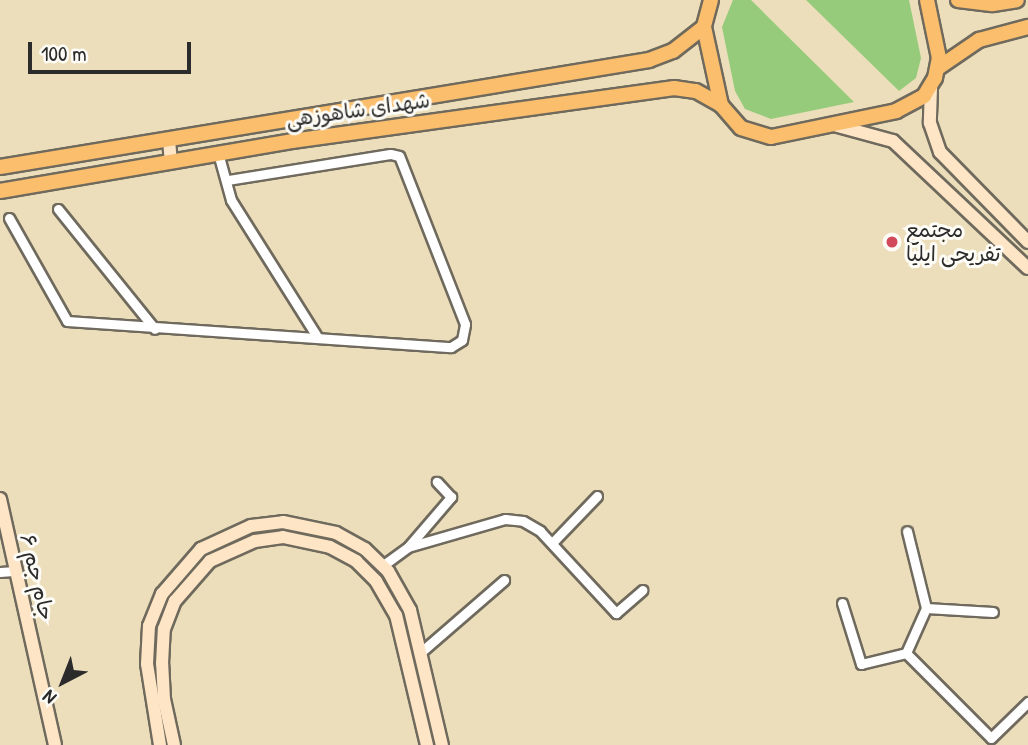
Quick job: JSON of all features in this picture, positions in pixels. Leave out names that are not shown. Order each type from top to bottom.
[{"type":"main road","points":[[711,0],[704,27],[721,105]]},
{"type":"main road","points":[[928,0],[938,68],[931,88]]},
{"type":"main road","points":[[958,0],[993,4],[1017,0]]},
{"type":"main road","name":"شهدای شاهوزهی","points":[[0,167],[649,60],[673,51],[704,27]]},
{"type":"main road","points":[[938,68],[979,40],[1028,27]]},
{"type":"main road","name":"شهدای شاهوزهی","points":[[0,191],[218,153],[674,88],[696,92],[721,105],[733,122],[761,136],[834,125],[907,108],[931,88]]},
{"type":"street","points":[[931,88],[930,123],[940,152],[1028,242]]},
{"type":"street","points":[[834,125],[893,141],[1028,268]]},
{"type":"street","points":[[169,140],[171,161]]},
{"type":"street","points":[[218,153],[231,200],[318,338]]},
{"type":"street","points":[[9,218],[67,321],[451,347],[466,334],[404,163],[390,154],[227,180]]},
{"type":"street","points":[[58,209],[155,329]]},
{"type":"street","points":[[382,566],[408,547],[451,497],[436,482]]},
{"type":"street","points":[[552,543],[597,496]]},
{"type":"street","name":"جام جم ۶","points":[[0,499],[55,745]]},
{"type":"street","points":[[408,547],[505,519],[523,521],[552,543],[616,613],[642,590]]},
{"type":"street","points":[[160,745],[150,701],[149,626],[162,594],[179,569],[201,549],[232,532],[283,522],[312,526],[365,549],[382,566],[410,610],[442,745]]},
{"type":"street","points":[[906,653],[926,608],[908,531]]},
{"type":"street","points":[[232,532],[238,546]]},
{"type":"street","points":[[174,745],[163,699],[164,629],[190,579],[210,561],[238,546],[283,537],[309,541],[356,561],[376,581],[396,615],[426,745]]},
{"type":"street","points":[[0,572],[16,571]]},
{"type":"street","points":[[421,652],[504,580]]},
{"type":"street","points":[[842,603],[861,664],[906,653]]},
{"type":"street","points":[[926,608],[993,612]]},
{"type":"street","points":[[906,653],[991,738],[1028,702]]},
{"type":"green space","points":[[733,0],[751,0],[854,102],[771,119],[745,109],[735,91],[722,27]]},
{"type":"green space","points":[[806,0],[909,0],[921,58],[916,78],[899,91]]},
{"type":"place","name":"مجتمع تفریحی ایلیا","points":[[892,242]]}]
